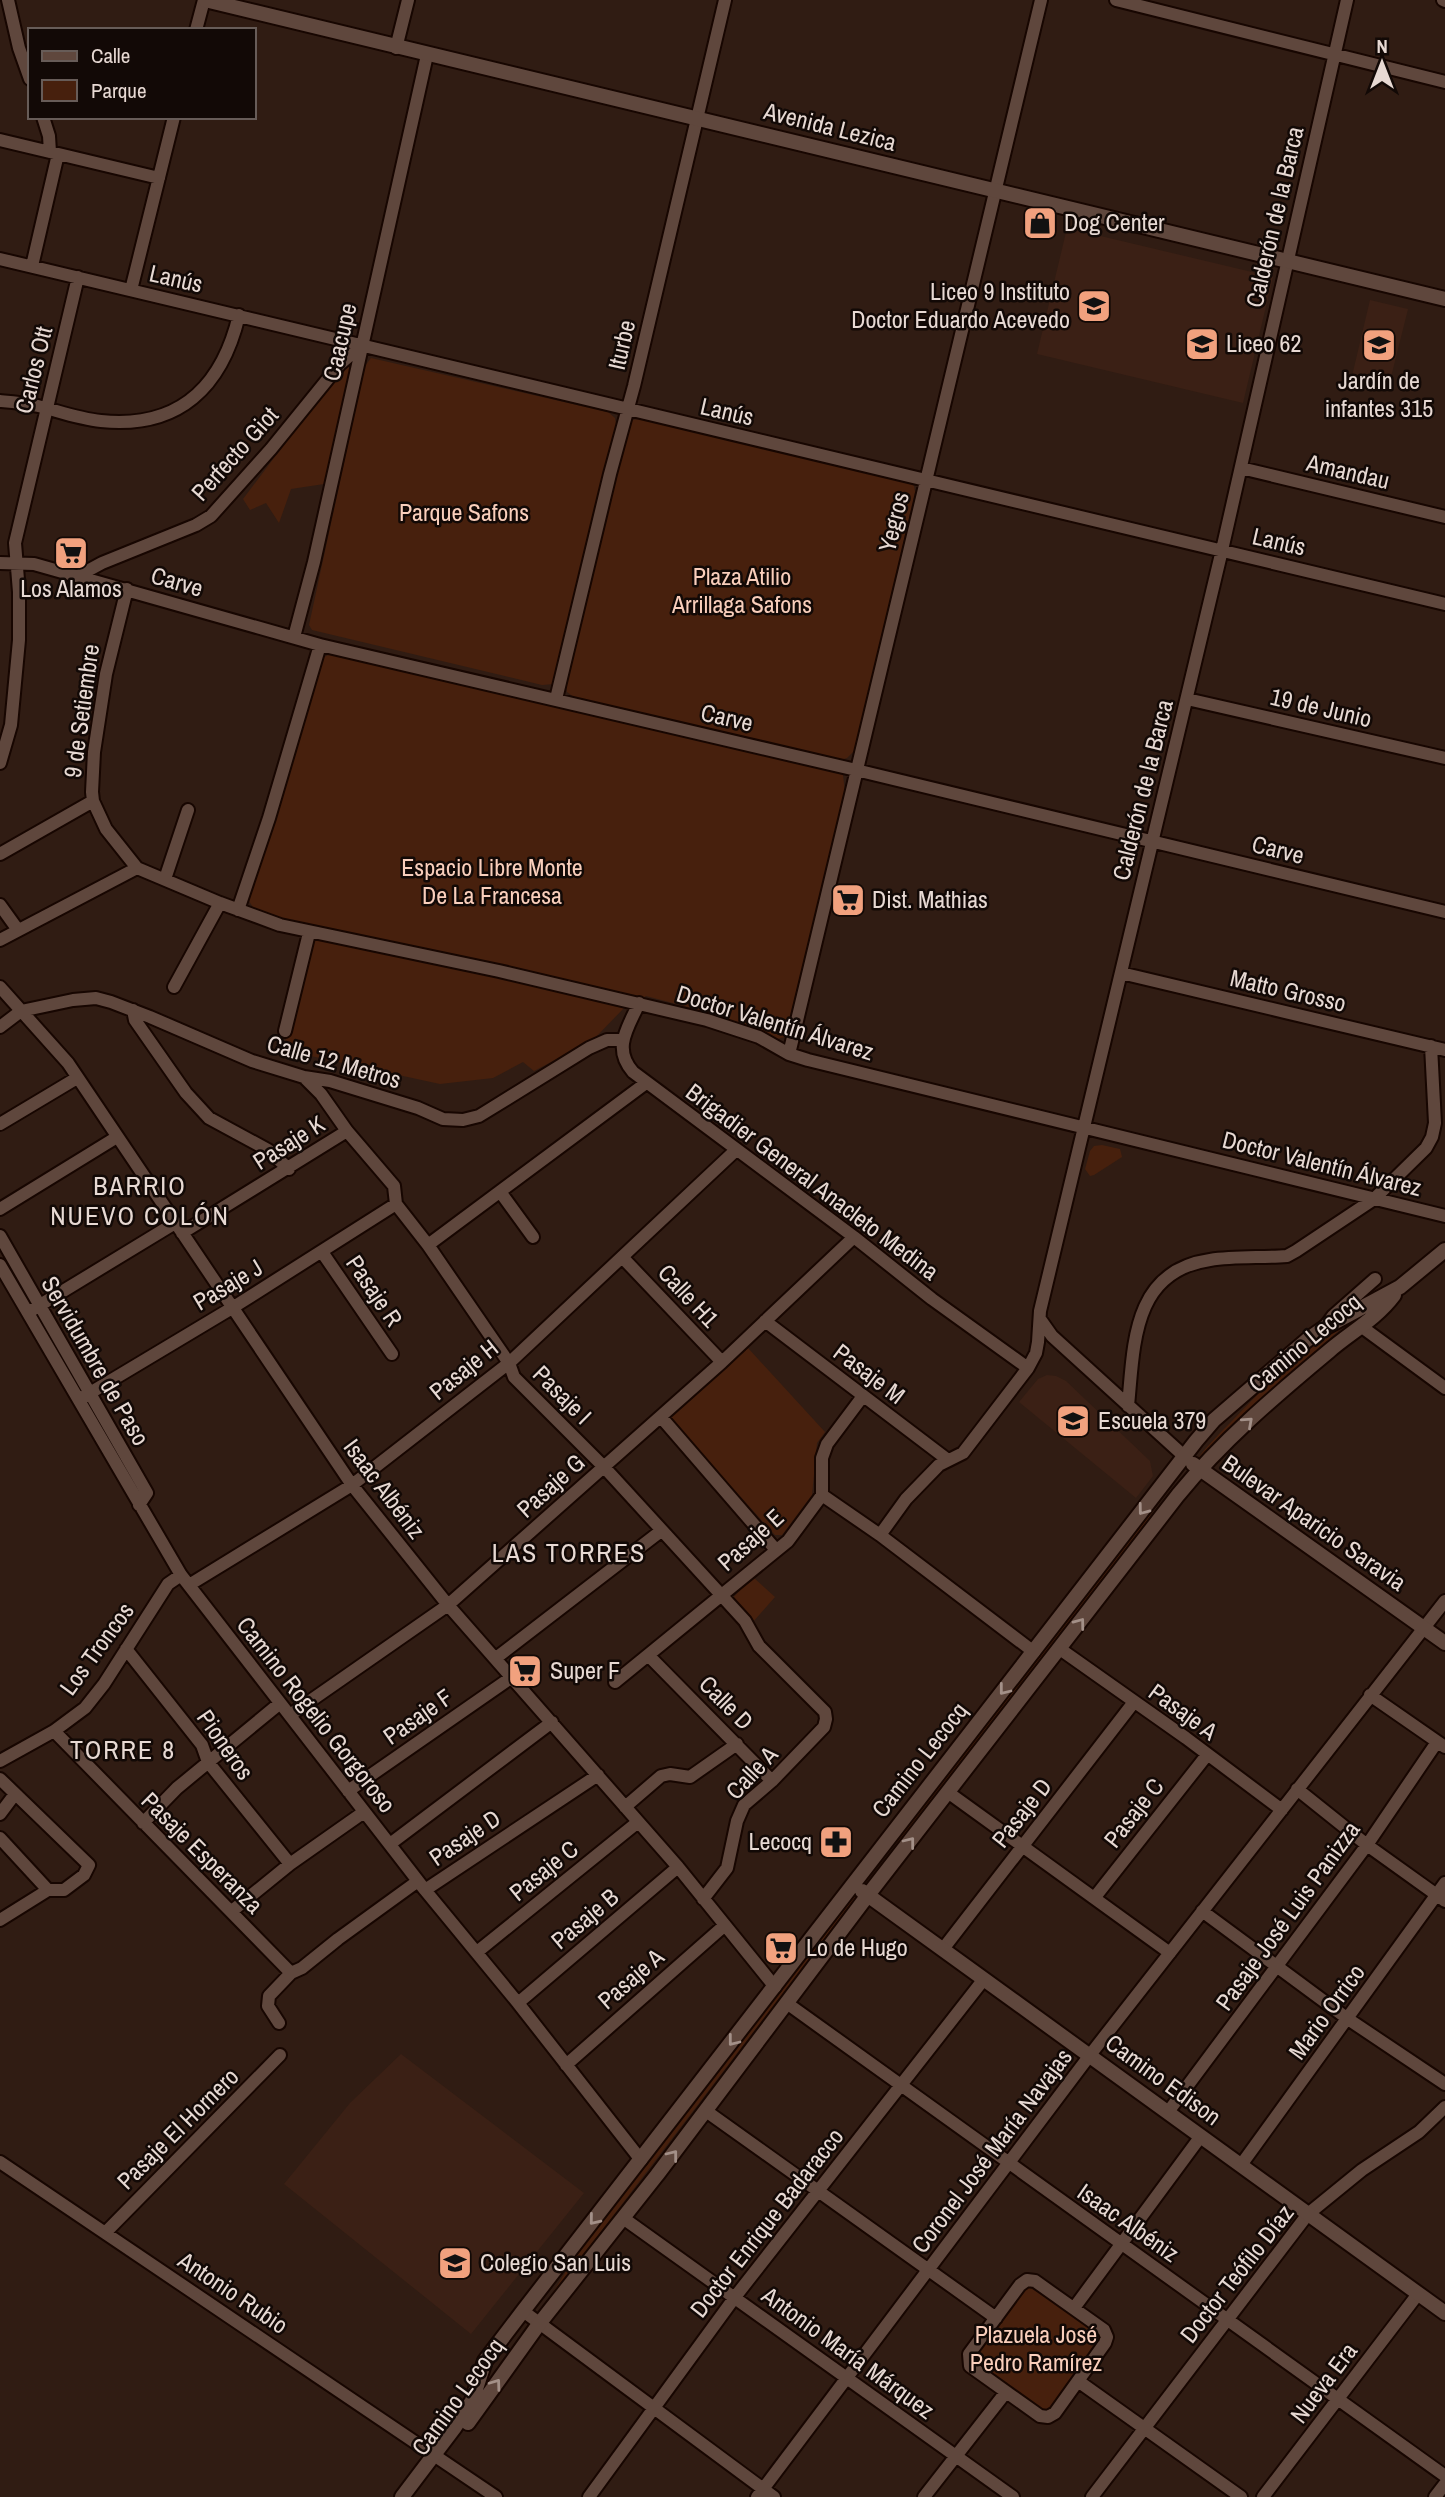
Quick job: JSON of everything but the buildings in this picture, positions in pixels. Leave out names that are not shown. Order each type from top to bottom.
[{"type":"street","points":[[8,0],[28,73]]},
{"type":"street","points":[[197,28],[204,0]]},
{"type":"street","name":"Avenida Lezica","points":[[204,0],[1445,299]]},
{"type":"street","points":[[396,48],[408,0]]},
{"type":"street","name":"Iturbe","points":[[556,699],[725,0]]},
{"type":"street","name":"Yegros","points":[[789,1054],[1041,0]]},
{"type":"street","points":[[1116,0],[1445,82]]},
{"type":"street","name":"Calderón de la Barca","points":[[880,1535],[905,1499],[939,1465],[963,1453],[1028,1368],[1036,1353],[1040,1319],[1222,550],[1347,0]]},
{"type":"street","name":"Caacupe","points":[[294,637],[314,562],[427,55]]},
{"type":"street","points":[[32,266],[54,153],[44,119]]},
{"type":"street","points":[[131,290],[174,119]]},
{"type":"street","points":[[0,141],[159,177]]},
{"type":"street","name":"Lanús","points":[[0,259],[1445,604]]},
{"type":"street","name":"Carlos Ott","points":[[0,763],[2,746],[11,725],[19,640],[16,534],[78,277]]},
{"type":"street","points":[[0,401],[47,408],[98,421],[124,422],[173,410],[190,401],[208,386],[218,372],[234,337],[239,315]]},
{"type":"street","name":"Perfecto Giot","points":[[78,576],[211,516],[271,449],[340,364],[362,345]]},
{"type":"street","name":"Amandau","points":[[1241,468],[1445,517]]},
{"type":"street","name":"Carve","points":[[0,563],[34,564],[320,645],[856,770],[1445,912]]},
{"type":"street","name":"9 de Setiembre","points":[[127,589],[106,674],[91,780],[93,801],[106,829],[137,868]]},
{"type":"street","points":[[238,910],[269,818],[320,645]]},
{"type":"street","name":"19 de Junio","points":[[1187,699],[1445,758]]},
{"type":"street","points":[[0,854],[93,801]]},
{"type":"street","points":[[165,879],[188,810]]},
{"type":"street","points":[[0,940],[137,868]]},
{"type":"street","name":"Doctor Valentín Álvarez","points":[[137,868],[238,910],[309,933],[499,971],[639,1003],[735,1028],[759,1037],[789,1054],[1445,1216]]},
{"type":"street","points":[[174,987],[220,903]]},
{"type":"street","points":[[0,905],[18,930]]},
{"type":"street","points":[[285,1031],[309,933]]},
{"type":"street","name":"Matto Grosso","points":[[1121,973],[1445,1050]]},
{"type":"street","name":"Isaac Albéniz","points":[[0,987],[68,1063],[352,1485],[448,1605],[678,1867],[775,1987]]},
{"type":"street","name":"Calle 12 Metros","points":[[21,1011],[84,998],[111,1002],[216,1047],[304,1077],[330,1081],[418,1108],[443,1119],[463,1120],[479,1116],[589,1048],[607,1040],[623,1040]]},
{"type":"street","points":[[623,1040],[639,1003]]},
{"type":"street","points":[[133,1010],[135,1020],[196,1105],[209,1118],[268,1150],[289,1169]]},
{"type":"street","points":[[0,1027],[21,1011]]},
{"type":"street","name":"Brigadier General Anacleto Medina","points":[[623,1040],[624,1060],[646,1083],[854,1237],[932,1299],[1028,1368]]},
{"type":"street","points":[[1128,1406],[1139,1318],[1145,1303],[1157,1287],[1190,1265],[1210,1260],[1287,1255],[1296,1251],[1374,1199],[1426,1149],[1435,1123],[1431,1046]]},
{"type":"street","points":[[0,1124],[77,1077]]},
{"type":"street","name":"Pasaje I","points":[[304,1077],[321,1094],[347,1132],[394,1186],[396,1204],[428,1245],[509,1363],[514,1377],[604,1467],[745,1621],[759,1646],[825,1712],[826,1719]]},
{"type":"street","points":[[428,1245],[646,1083]]},
{"type":"street","name":"Pasaje K","points":[[33,1309],[289,1169],[347,1132]]},
{"type":"street","points":[[0,1209],[117,1137]]},
{"type":"street","name":"Pasaje H","points":[[185,1580],[352,1485],[509,1363],[736,1150]]},
{"type":"street","points":[[501,1193],[533,1237]]},
{"type":"street","name":"Pasaje J","points":[[85,1397],[396,1204]]},
{"type":"street","name":"Servidumbre de Paso","points":[[0,1236],[33,1309]]},
{"type":"street","name":"Pasaje G","points":[[290,1715],[448,1605],[722,1362],[854,1237]]},
{"type":"street","name":"Camino Lecocq","points":[[402,2497],[439,2457],[788,2004],[868,1895],[1199,1469],[1274,1398],[1332,1348],[1362,1328],[1400,1287],[1445,1250]]},
{"type":"street","name":"Pasaje R","points":[[322,1252],[392,1354]]},
{"type":"street","name":"Calle H1","points":[[623,1258],[722,1362]]},
{"type":"street","name":"Camino Rogelio Gorgoroso","points":[[0,1265],[33,1309],[85,1397],[139,1505],[185,1580],[421,1886],[518,2003],[641,2160]]},
{"type":"street","points":[[1324,1328],[1333,1316],[1375,1279]]},
{"type":"street","name":"Camino Lecocq","points":[[413,2497],[472,2401],[485,2361],[1184,1456],[1214,1420],[1324,1328],[1400,1287]]},
{"type":"street","name":"Bulevar Aparicio Saravia","points":[[1040,1319],[1052,1336],[1199,1469],[1445,1643]]},
{"type":"street","name":"Pasaje M","points":[[765,1321],[948,1460]]},
{"type":"street","points":[[1362,1328],[1445,1388]]},
{"type":"street","points":[[863,1396],[827,1444],[824,1452],[822,1495],[880,1535],[1034,1652]]},
{"type":"street","points":[[661,1417],[776,1550]]},
{"type":"street","name":"Pasaje E","points":[[615,1682],[788,1541],[822,1495]]},
{"type":"street","points":[[496,1658],[661,1531]]},
{"type":"street","name":"Los Troncos","points":[[1,1758],[54,1731],[93,1698],[168,1584],[185,1580]]},
{"type":"street","name":"Coronel José María Navajas","points":[[760,2493],[1090,2056],[1445,1601]]},
{"type":"street","name":"Pioneros","points":[[126,1649],[202,1745],[208,1762],[290,1864]]},
{"type":"street","name":"Pasaje A","points":[[1060,1649],[1282,1810]]},
{"type":"street","name":"Calle D","points":[[649,1656],[772,1782]]},
{"type":"street","name":"Pasaje F","points":[[348,1791],[512,1677]]},
{"type":"street","points":[[1370,1695],[1441,1745]]},
{"type":"street","name":"Pasaje D","points":[[943,1950],[1134,1702]]},
{"type":"street","points":[[143,1823],[177,1788],[279,1704]]},
{"type":"street","name":"Calle A","points":[[703,1899],[727,1868],[737,1822],[744,1805],[772,1782],[824,1727],[826,1719]]},
{"type":"street","points":[[390,1844],[552,1722]]},
{"type":"street","name":"Pasaje Esperanza","points":[[54,1731],[232,1911],[276,1960],[292,1973]]},
{"type":"street","points":[[625,1807],[661,1776],[690,1777],[737,1744]]},
{"type":"street","name":"Pasaje José Luis Panizza","points":[[1168,2112],[1441,1745]]},
{"type":"street","name":"Pasaje C","points":[[1095,1898],[1207,1755]]},
{"type":"street","name":"Pasaje D","points":[[279,2022],[267,2001],[292,1973],[338,1939],[598,1775]]},
{"type":"street","points":[[0,1779],[89,1865],[84,1875],[64,1890],[48,1890],[0,1920]]},
{"type":"street","points":[[1297,1789],[1367,1845],[1441,1898]]},
{"type":"street","points":[[948,1793],[1170,1953]]},
{"type":"street","points":[[0,1814],[15,1794]]},
{"type":"street","points":[[232,1911],[290,1864],[364,1812]]},
{"type":"street","name":"Pasaje C","points":[[477,1952],[638,1822]]},
{"type":"street","points":[[0,1838],[48,1890]]},
{"type":"street","name":"Pasaje B","points":[[518,2003],[678,1867]]},
{"type":"street","name":"Mario Orrico","points":[[1241,2165],[1441,1898],[1445,1883]]},
{"type":"street","name":"Camino Edison","points":[[853,1885],[1445,2313]]},
{"type":"street","points":[[1202,1911],[1348,2019],[1445,2084]]},
{"type":"street","name":"Pasaje A","points":[[566,2065],[725,1925]]},
{"type":"street","name":"Doctor Enrique Badaracco","points":[[589,2497],[735,2297],[984,1979]]},
{"type":"street","name":"Isaac Albéniz","points":[[788,2004],[1445,2476]]},
{"type":"street","name":"Pasaje El Hornero","points":[[105,2233],[280,2055]]},
{"type":"street","name":"Doctor Teófilo Díaz","points":[[1093,2497],[1308,2214],[1362,2170],[1419,2132],[1445,2107]]},
{"type":"street","points":[[706,2111],[996,2318]]},
{"type":"street","points":[[1074,2308],[1201,2136]]},
{"type":"street","name":"Antonio Rubio","points":[[0,2162],[496,2497]]},
{"type":"street","name":"Antonio María Márquez","points":[[623,2218],[1013,2497]]},
{"type":"street","points":[[1027,2280],[1035,2281],[1074,2308],[1104,2330],[1107,2337],[1055,2413],[1048,2417],[1040,2416],[970,2366],[969,2354],[1020,2285],[1027,2280]]},
{"type":"street","name":"Nueva Era","points":[[1262,2497],[1418,2294]]},
{"type":"street","points":[[523,2311],[760,2493],[774,2497]]},
{"type":"street","points":[[1078,2381],[1241,2497]]},
{"type":"street","points":[[924,2497],[1006,2392]]},
{"type":"street","points":[[1435,2497],[1445,2484]]},
{"type":"shaded area","points":[[1067,228],[1273,277],[1243,403],[1037,354]]},
{"type":"shaded area","name":"Jardín de infantes 315","points":[[1370,300],[1408,309],[1388,389],[1351,380]]},
{"type":"shaded area","name":"Escuela 379","points":[[1047,1375],[1066,1381],[1150,1461],[1153,1476],[1136,1498],[1019,1402],[1038,1379]]},
{"type":"shaded area","name":"Colegio San Luis","points":[[401,2054],[584,2193],[471,2334],[284,2184],[350,2103]]},
{"type":"green space","name":"Parque Safons","points":[[371,358],[608,412],[615,418],[617,432],[554,684],[542,685],[312,630],[309,625],[365,366]]},
{"type":"green space","points":[[349,363],[350,371],[324,484],[291,489],[279,523],[266,503],[250,510],[243,499],[341,369]]},
{"type":"green space","name":"Plaza Atilio Arrillaga Safons","points":[[640,419],[909,482],[914,486],[915,492],[855,750],[847,758],[840,760],[575,698],[567,692],[566,682],[628,425],[632,420]]},
{"type":"green space","name":"Espacio Libre Monte De La Francesa","points":[[331,654],[843,775],[845,793],[785,1037],[777,1039],[711,1013],[646,996],[624,1008],[593,1040],[534,1071],[523,1062],[493,1078],[440,1084],[283,1050],[315,927],[256,912],[249,901],[324,657]]},
{"type":"green space","points":[[1094,1146],[1120,1149],[1122,1157],[1090,1176],[1085,1169],[1090,1151]]},
{"type":"green space","points":[[1351,1320],[1197,1459],[1287,1366],[1317,1341]]},
{"type":"green space","points":[[748,1348],[825,1432],[817,1443],[812,1495],[782,1535],[775,1535],[670,1419]]},
{"type":"green space","points":[[1181,1470],[1183,1471],[1154,1509],[1136,1540],[868,1885],[915,1814]]},
{"type":"green space","points":[[751,1578],[775,1597],[752,1623],[733,1598]]},
{"type":"green space","points":[[852,1893],[857,1896],[545,2305],[585,2241]]},
{"type":"green space","name":"Plazuela José Pedro Ramírez","points":[[1029,2287],[1101,2332],[1102,2339],[1052,2409],[1045,2413],[974,2362],[973,2356],[1021,2289]]},
{"type":"place","name":"Dog Center","points":[[1040,223]]},
{"type":"place","name":"Liceo 9 Instituto Doctor Eduardo Acevedo","points":[[1094,306]]},
{"type":"place","name":"Liceo 62","points":[[1202,344]]},
{"type":"place","name":"Jardín de infantes 315","points":[[1379,345]]},
{"type":"place","name":"Los Alamos","points":[[71,553]]},
{"type":"place","name":"Dist. Mathias","points":[[848,900]]},
{"type":"place","name":"Escuela 379","points":[[1073,1421]]},
{"type":"place","name":"Super F","points":[[525,1671]]},
{"type":"place","name":"Lecocq","points":[[836,1842]]},
{"type":"place","name":"Lo de Hugo","points":[[781,1948]]},
{"type":"place","name":"Colegio San Luis","points":[[455,2263]]},
{"type":"district","name":"BARRIO NUEVO COLÓN","points":[[140,1201]]},
{"type":"district","name":"LAS TORRES","points":[[569,1553]]},
{"type":"district","name":"TORRE 8","points":[[123,1750]]}]
